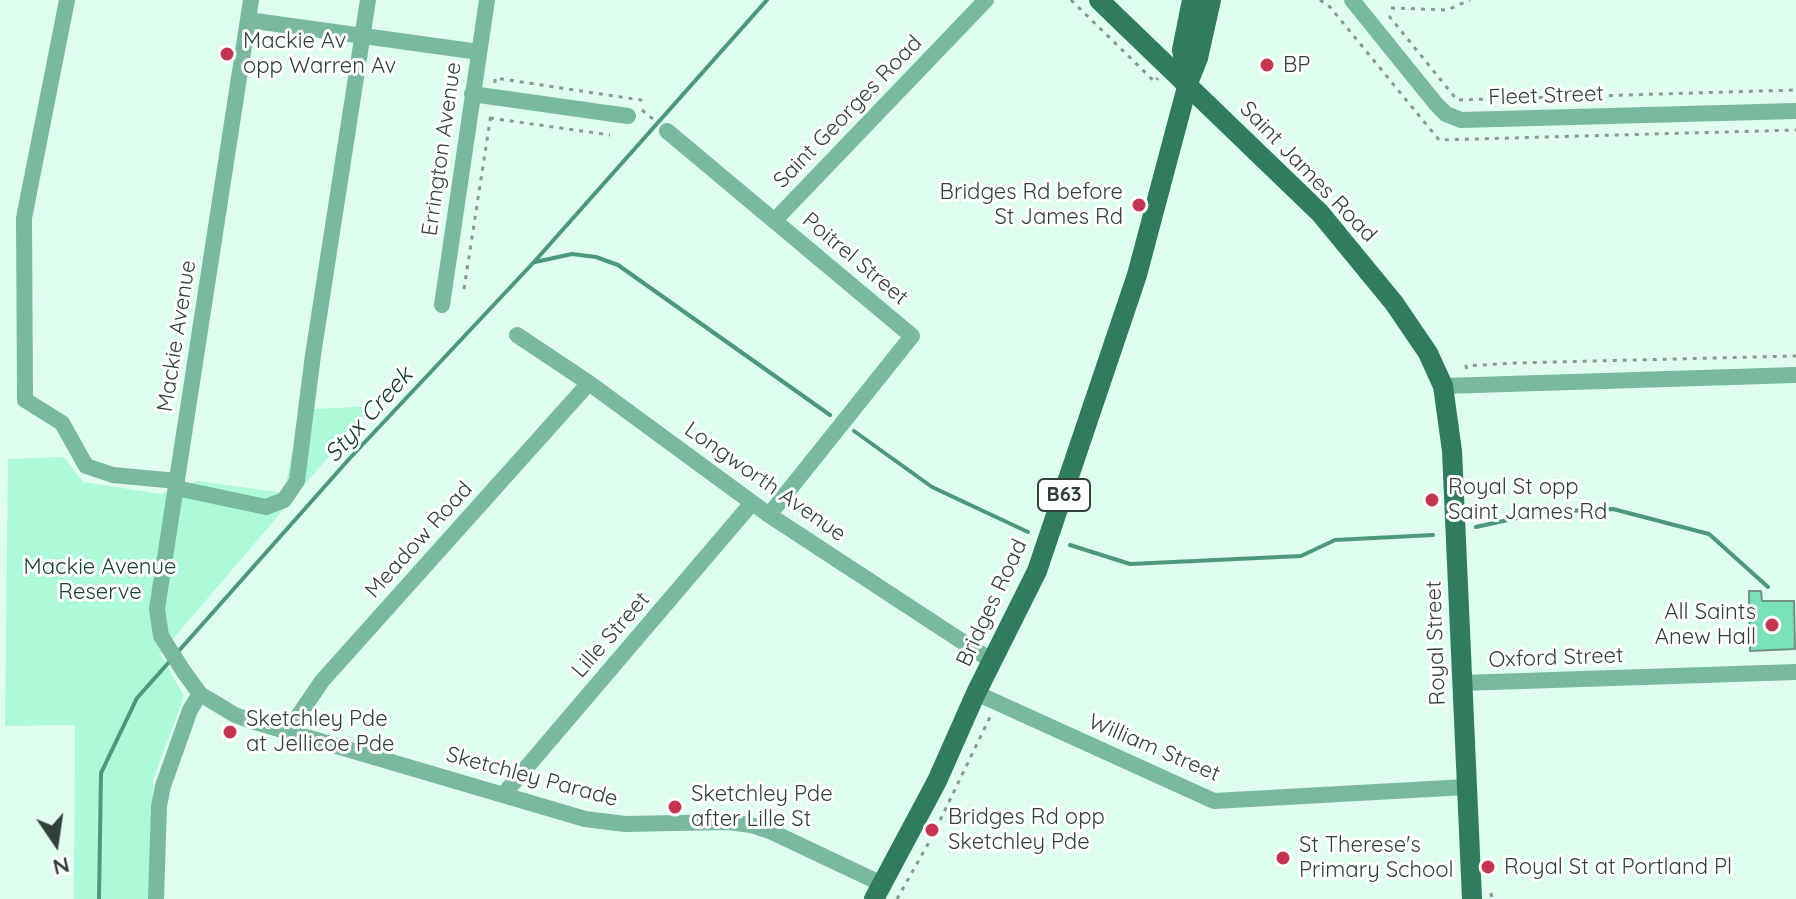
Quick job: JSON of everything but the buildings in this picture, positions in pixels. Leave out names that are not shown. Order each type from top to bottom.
[{"type":"main road","name":"Saint James Road","points":[[1099,0],[1188,83],[1337,232],[1414,332],[1443,386]]},
{"type":"main road","name":"Bridges Road","points":[[1188,83],[1182,50],[1192,0]]},
{"type":"main road","name":"Bridges Road","points":[[878,892],[937,781],[976,693],[1037,571],[1137,275],[1188,83],[1198,58],[1211,0]]},
{"type":"main road","name":"Royal Street","points":[[1443,386],[1452,451],[1466,787],[1485,897]]},
{"type":"street","points":[[67,0],[24,218],[25,400],[62,423],[86,466],[113,475],[176,485],[266,507],[284,500],[297,481],[311,369],[368,0]]},
{"type":"street","name":"Mackie Avenue","points":[[184,672],[162,639],[156,617],[251,0]]},
{"type":"street","name":"Errington Avenue","points":[[442,305],[487,0]]},
{"type":"street","name":"Saint Georges Road","points":[[775,220],[986,0]]},
{"type":"street","name":"Fleet Street","points":[[1352,0],[1436,104],[1446,114],[1461,120],[1796,111]]},
{"type":"street","points":[[248,20],[479,52]]},
{"type":"street","points":[[472,94],[634,112]]},
{"type":"street","name":"Poitrel Street","points":[[667,131],[912,336],[769,515]]},
{"type":"street","name":"Longworth Avenue","points":[[517,335],[589,383],[769,515],[992,661]]},
{"type":"street","points":[[1443,386],[1796,375]]},
{"type":"street","name":"Meadow Road","points":[[288,731],[322,681],[589,383]]},
{"type":"street","name":"Lille Street","points":[[503,795],[752,503]]},
{"type":"street","name":"Sketchley Parade","points":[[184,672],[200,694],[235,715],[503,795],[606,822],[648,825],[728,822],[751,825],[772,832],[878,892]]},
{"type":"street","name":"Oxford Street","points":[[1461,683],[1796,672]]},
{"type":"street","name":"William Street","points":[[976,693],[1214,801],[1466,787]]},
{"type":"street","points":[[156,899],[159,806],[163,786],[190,710],[200,694]]},
{"type":"path","points":[[1071,0],[1155,82]]},
{"type":"path","points":[[1391,8],[1447,10],[1470,0]]},
{"type":"path","points":[[1389,16],[1457,100],[1796,90]]},
{"type":"path","points":[[495,78],[641,100],[634,112],[667,131]]},
{"type":"path","points":[[464,289],[490,116],[610,135]]},
{"type":"path","points":[[1467,369],[1466,366],[1515,363],[1796,356]]},
{"type":"path","points":[[897,899],[932,837],[991,715]]},
{"type":"green space","name":"Mackie Avenue Reserve","points":[[372,406],[160,654],[184,696],[153,780],[152,899],[74,899],[75,725],[5,726],[8,459],[64,457],[83,482],[161,494],[198,481],[284,493],[301,410]]},
{"type":"waterway","name":"Styx Creek","points":[[176,654],[350,458],[534,262],[767,0]]},
{"type":"waterway","points":[[535,262],[572,254],[596,257],[618,265],[830,415]]},
{"type":"waterway","points":[[854,431],[932,487],[1028,532]]},
{"type":"waterway","points":[[1476,527],[1544,512],[1613,509],[1709,534],[1768,587]]},
{"type":"waterway","points":[[1070,545],[1130,564],[1301,556],[1335,540],[1433,535]]},
{"type":"waterway","name":"Styx Creek","points":[[99,899],[101,773],[137,698],[170,661]]},
{"type":"place","name":"Mackie Av opp Warren Av","points":[[227,54]]},
{"type":"place","name":"BP","points":[[1267,65]]},
{"type":"place","name":"Bridges Rd before St James Rd","points":[[1139,205]]},
{"type":"place","name":"Royal St opp Saint James Rd","points":[[1432,500]]},
{"type":"place","name":"All Saints Anew Hall","points":[[1772,625]]},
{"type":"place","name":"Sketchley Pde at Jellicoe Pde","points":[[230,732]]},
{"type":"place","name":"Sketchley Pde after Lille St","points":[[675,807]]},
{"type":"place","name":"Bridges Rd opp Sketchley Pde","points":[[932,830]]},
{"type":"place","name":"St Therese's Primary School","points":[[1283,858]]},
{"type":"place","name":"Royal St at Portland Pl","points":[[1488,867]]}]
